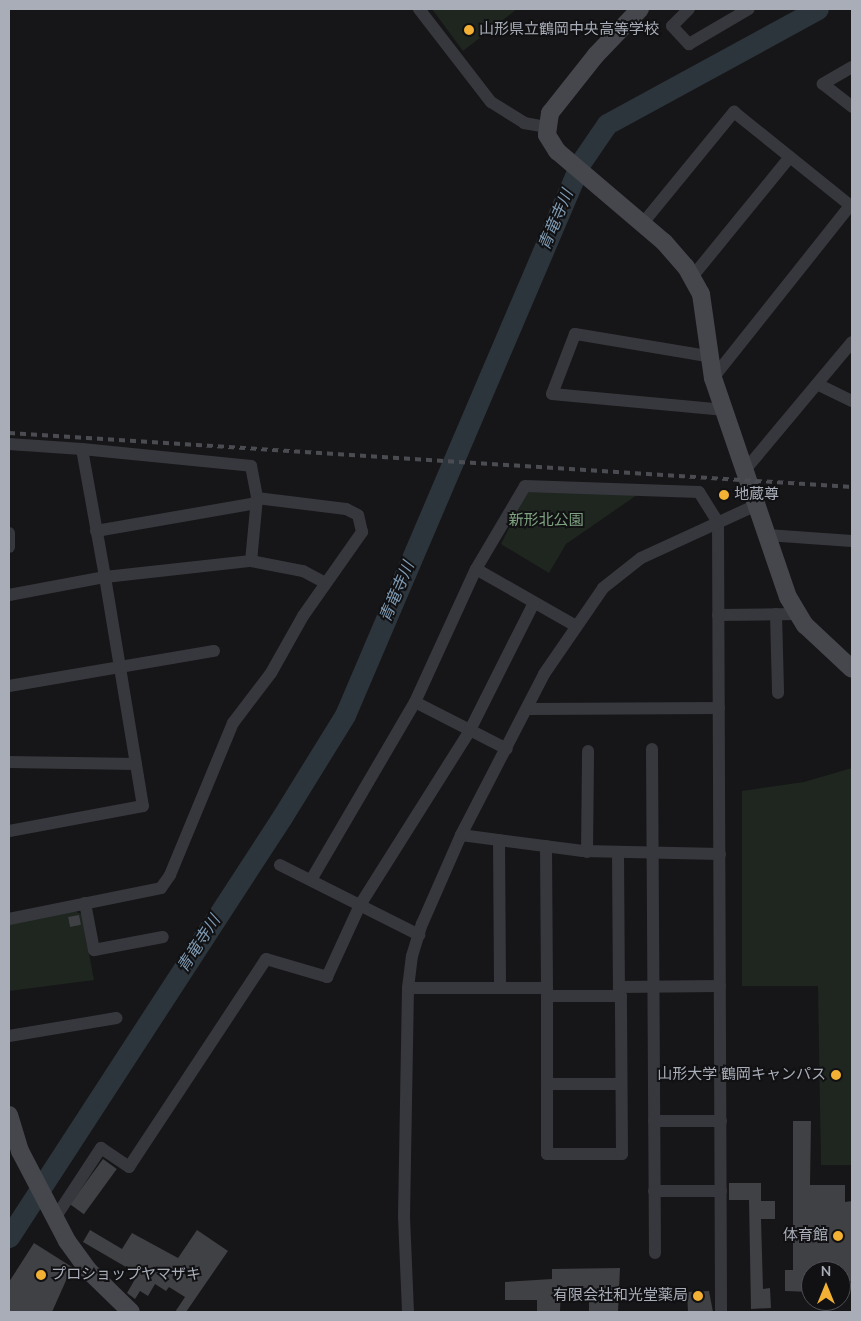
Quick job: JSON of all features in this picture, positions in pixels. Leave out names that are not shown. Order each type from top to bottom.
[{"type":"street","points":[[419,9],[491,102],[524,124],[546,127]]},
{"type":"street","points":[[640,9],[596,55],[550,113],[546,127],[550,143],[664,242],[692,277],[701,294],[707,356],[713,378],[788,597],[797,614],[814,635],[852,669]]},
{"type":"street","points":[[689,9],[672,26],[689,44],[749,9]]},
{"type":"street","points":[[852,67],[822,84],[852,107]]},
{"type":"street","points":[[643,223],[734,112],[851,206],[713,378]]},
{"type":"street","points":[[692,277],[790,157]]},
{"type":"street","points":[[707,356],[575,334],[552,394],[725,410]]},
{"type":"street","points":[[745,470],[852,342]]},
{"type":"street","points":[[817,384],[852,401]]},
{"type":"street","points":[[9,444],[82,448],[251,466],[256,501],[251,561]]},
{"type":"street","points":[[9,831],[143,806],[82,448]]},
{"type":"street","points":[[312,880],[415,702],[476,569],[525,486],[699,492],[718,523],[721,1312]]},
{"type":"street","points":[[9,919],[161,888],[170,876],[233,724],[271,673],[303,616],[362,532],[358,516],[346,509],[256,501],[96,531]]},
{"type":"street","points":[[408,1312],[404,1217],[408,988],[419,935],[460,835],[529,709],[553,658],[618,574],[641,558],[756,505]]},
{"type":"street","points":[[9,533],[9,547]]},
{"type":"street","points":[[767,534],[852,540]]},
{"type":"street","points":[[9,595],[105,577],[251,561],[303,570],[326,583]]},
{"type":"street","points":[[476,569],[576,626]]},
{"type":"street","points":[[51,1211],[101,1148],[129,1167],[266,959],[327,977],[360,905],[470,730],[534,603]]},
{"type":"street","points":[[776,614],[778,692]]},
{"type":"street","points":[[718,615],[797,614]]},
{"type":"street","points":[[9,686],[214,651]]},
{"type":"street","points":[[415,702],[507,748]]},
{"type":"street","points":[[529,709],[719,708]]},
{"type":"street","points":[[652,749],[655,1253]]},
{"type":"street","points":[[587,852],[588,751]]},
{"type":"street","points":[[9,762],[136,764]]},
{"type":"street","points":[[460,835],[587,852],[720,854]]},
{"type":"street","points":[[499,840],[500,988]]},
{"type":"street","points":[[546,846],[547,1154],[622,1154],[618,853]]},
{"type":"street","points":[[280,865],[419,935]]},
{"type":"street","points":[[85,903],[94,950],[163,938]]},
{"type":"street","points":[[408,988],[500,988],[547,992],[720,986]]},
{"type":"street","points":[[9,1036],[117,1018]]},
{"type":"street","points":[[547,1084],[622,1084]]},
{"type":"street","points":[[9,1115],[20,1151],[51,1211],[88,1270],[131,1312]]},
{"type":"street","points":[[654,1121],[721,1121]]},
{"type":"street","points":[[654,1191],[721,1191]]},
{"type":"green space","name":"山形県立鶴岡中央高等学校","points":[[432,9],[517,9],[463,51]]},
{"type":"green space","name":"新形北公園","points":[[528,490],[637,495],[566,544],[549,573],[501,544]]},
{"type":"green space","points":[[852,768],[852,1165],[821,1165],[818,986],[742,986],[742,791],[804,782]]},
{"type":"green space","points":[[73,910],[81,914],[94,980],[9,991],[9,922]]},
{"type":"building","points":[[79,915],[81,925],[70,927],[68,917]]},
{"type":"building","points":[[793,1121],[811,1121],[810,1185],[845,1185],[845,1202],[852,1201],[852,1281],[851,1261],[801,1261],[801,1292],[785,1291],[785,1270],[793,1270]]},
{"type":"building","points":[[103,1159],[117,1169],[84,1214],[70,1204]]},
{"type":"building","points":[[729,1183],[761,1183],[761,1201],[775,1201],[775,1219],[761,1219],[763,1289],[770,1288],[771,1308],[751,1309],[749,1200],[729,1200]]},
{"type":"building","points":[[90,1230],[122,1249],[132,1233],[178,1258],[197,1230],[228,1251],[186,1312],[175,1312],[185,1297],[169,1287],[166,1291],[155,1284],[148,1296],[140,1291],[135,1299],[127,1293],[138,1274],[83,1242]]},
{"type":"building","name":"プロショップヤマザキ","points":[[34,1243],[72,1267],[52,1312],[9,1312],[9,1282]]},
{"type":"building","points":[[620,1268],[618,1312],[589,1312],[589,1288],[561,1287],[560,1312],[537,1312],[537,1300],[505,1300],[505,1282],[552,1279],[552,1269]]},
{"type":"building","name":"有限会社和光堂薬局","points":[[709,1291],[713,1312],[688,1312],[687,1292]]},
{"type":"waterway","name":"青竜寺川","points":[[9,1237],[282,817],[345,715],[581,162],[607,124],[818,9]]},
{"type":"railway","points":[[9,433],[852,487]]},
{"type":"place","name":"山形県立鶴岡中央高等学校","points":[[469,30]]},
{"type":"place","name":"地蔵尊","points":[[724,495]]},
{"type":"place","name":"山形大学 鶴岡キャンパス","points":[[836,1075]]},
{"type":"place","name":"体育館","points":[[838,1236]]},
{"type":"place","name":"プロショップヤマザキ","points":[[41,1275]]},
{"type":"place","name":"有限会社和光堂薬局","points":[[698,1296]]}]
